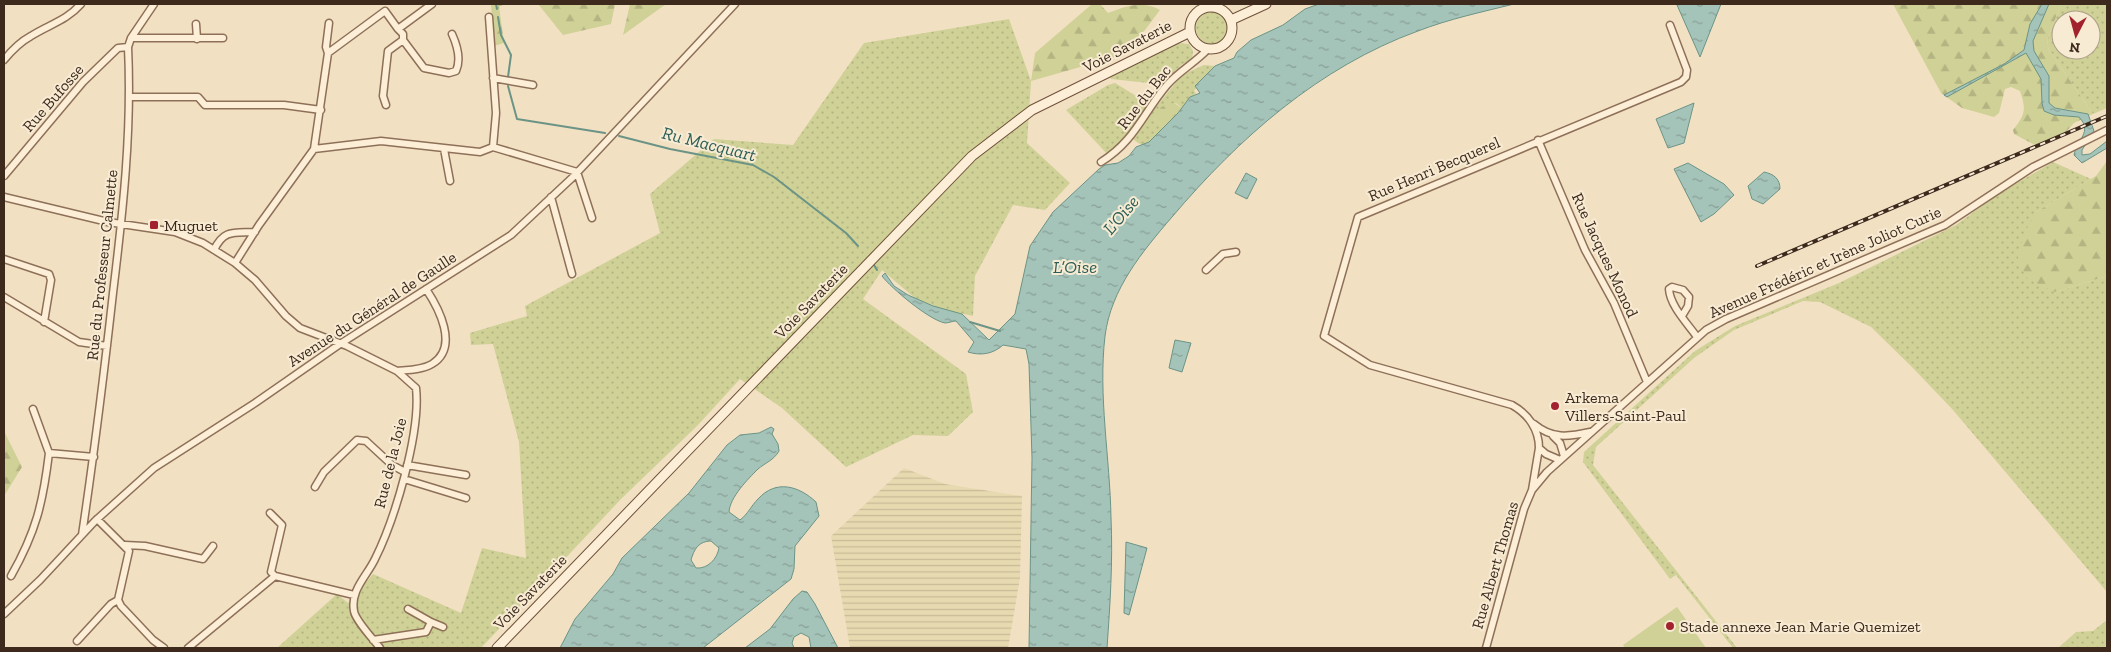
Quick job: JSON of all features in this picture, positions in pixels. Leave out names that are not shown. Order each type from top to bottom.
[{"type":"main road","points":[[1231,20],[1266,4]]},
{"type":"main road","points":[[1209,5],[1222,10],[1231,20],[1232,32],[1230,38],[1220,47],[1208,49],[1196,43],[1190,32],[1190,25],[1197,12],[1209,5]]},
{"type":"main road","name":"Voie Savaterie","points":[[497,648],[972,156],[1032,110],[1190,32]]},
{"type":"street","points":[[4,60],[17,45],[32,35],[71,16],[81,4]]},
{"type":"street","name":"Rue du Professeur Calmette","points":[[82,536],[94,457],[121,225],[130,97],[128,47],[131,38],[154,4]]},
{"type":"street","points":[[380,4],[403,34],[403,40],[424,68],[449,73],[456,70],[458,65],[457,44],[452,34]]},
{"type":"street","points":[[398,29],[432,4]]},
{"type":"street","name":"Avenue du Général de Gaulle","points":[[4,614],[97,519],[154,468],[256,403],[340,344],[511,235],[577,172],[735,4]]},
{"type":"street","points":[[328,53],[385,11]]},
{"type":"street","points":[[489,17],[496,113],[493,147]]},
{"type":"street","points":[[236,263],[255,232],[314,149],[328,53],[326,47],[329,23]]},
{"type":"street","points":[[196,24],[197,39]]},
{"type":"street","name":"Rue Henri Becquerel","points":[[1532,424],[1519,409],[1508,403],[1370,365],[1324,336],[1358,217],[1683,80],[1686,74],[1686,67],[1670,25]]},
{"type":"street","points":[[131,38],[223,38]]},
{"type":"street","points":[[386,105],[383,96],[388,52],[403,40]]},
{"type":"street","name":"Rue Bufosse","points":[[4,176],[83,82],[118,48],[128,47]]},
{"type":"street","name":"Rue du Bac","points":[[1102,162],[1118,152],[1178,73],[1196,62],[1208,49]]},
{"type":"street","points":[[493,78],[533,85]]},
{"type":"street","points":[[130,97],[198,97],[205,105],[284,105],[321,110]]},
{"type":"street","name":"Avenue Frédéric et Irène Joliot Curie","points":[[1532,490],[1590,432],[1697,337],[1726,319],[1946,225],[2014,178],[2066,149],[2107,130]]},
{"type":"street","name":"Rue Jacques Monod","points":[[1538,140],[1585,250],[1614,303],[1647,382]]},
{"type":"street","points":[[314,149],[381,141],[480,152],[493,147],[577,172],[592,218]]},
{"type":"street","points":[[444,149],[450,181]]},
{"type":"street","name":"Rue de la Joie","points":[[4,197],[121,225],[175,232],[214,250],[236,263],[255,280],[286,316],[300,328],[340,344],[397,371],[416,388],[416,420],[405,472],[376,559],[354,594]]},
{"type":"street","points":[[551,197],[572,274]]},
{"type":"street","points":[[214,250],[220,238],[228,233],[255,232]]},
{"type":"street","points":[[1206,270],[1223,254],[1236,252]]},
{"type":"street","points":[[4,259],[49,274],[51,280],[44,322]]},
{"type":"street","points":[[397,371],[414,370],[432,364],[441,354],[444,342],[444,323],[439,310],[426,289]]},
{"type":"street","points":[[4,297],[79,342],[107,346]]},
{"type":"street","points":[[1682,316],[1697,337]]},
{"type":"street","points":[[11,576],[36,526],[43,498],[49,453],[33,410]]},
{"type":"street","points":[[1532,424],[1550,434],[1560,443],[1562,458],[1546,454],[1539,448]]},
{"type":"street","points":[[1532,424],[1538,439],[1539,448],[1532,490]]},
{"type":"street","points":[[1538,439],[1550,434],[1568,437],[1590,432]]},
{"type":"street","points":[[315,487],[324,472],[357,440],[366,441],[392,465],[405,472],[466,498]]},
{"type":"street","points":[[49,453],[94,457]]},
{"type":"street","points":[[405,472],[466,475]]},
{"type":"street","name":"Rue Albert Thomas","points":[[1486,648],[1524,509],[1532,490]]},
{"type":"street","points":[[270,513],[282,525],[271,572],[275,576],[354,594],[354,612],[380,648]]},
{"type":"street","points":[[97,519],[129,551],[118,600],[121,606],[152,640],[164,648]]},
{"type":"street","points":[[125,545],[145,546],[203,559],[213,546]]},
{"type":"street","points":[[188,648],[275,576]]},
{"type":"street","points":[[77,641],[111,604],[118,600]]},
{"type":"street","points":[[408,609],[443,627]]},
{"type":"street","points":[[373,640],[426,632],[431,622]]},
{"type":"shaded area","points":[[904,468],[945,484],[1022,496],[1020,578],[1008,648],[850,648],[831,536]]},
{"type":"green space","points":[[491,4],[508,4],[499,6],[504,43],[494,46]]},
{"type":"green space","points":[[538,4],[615,4],[611,24],[563,35]]},
{"type":"green space","points":[[630,4],[666,4],[623,35]]},
{"type":"green space","points":[[1092,4],[1100,4],[1108,13],[1134,5],[1147,5],[1160,10],[1145,30],[1119,56],[1031,81],[1035,53]]},
{"type":"green space","points":[[1893,4],[2061,4],[2059,10],[2051,10],[2051,30],[2047,40],[2051,60],[2056,60],[2093,114],[2074,123],[2065,133],[2035,145],[2014,134],[2013,130],[2024,111],[2020,91],[2011,87],[2005,89],[1999,113],[1994,117],[1962,108],[1941,93]]},
{"type":"green space","points":[[2061,4],[2107,4],[2107,108],[2093,114],[2056,60],[2101,60],[2101,10],[2059,10]]},
{"type":"green space","points":[[1212,12],[1218,13],[1223,17],[1227,22],[1227,34],[1223,39],[1218,43],[1212,44],[1206,43],[1201,39],[1197,34],[1196,28],[1197,22],[1201,17],[1206,13]]},
{"type":"green space","points":[[1009,19],[1031,81],[1027,143],[1070,183],[1045,210],[1013,205],[975,276],[973,316],[923,305],[882,270],[863,299],[966,374],[973,412],[948,436],[913,435],[846,467],[782,408],[740,379],[697,426],[621,499],[481,648],[277,648],[337,594],[348,603],[373,574],[461,613],[482,548],[526,558],[519,442],[493,344],[471,345],[470,333],[527,316],[525,306],[660,233],[650,194],[714,139],[793,145],[864,43]]},
{"type":"green space","points":[[2051,30],[2051,53],[2047,40]]},
{"type":"green space","points":[[1177,43],[1189,44],[1193,51],[1192,59],[1181,65],[1168,78],[1162,74],[1158,79],[1160,81],[1158,84],[1111,79],[1110,77]]},
{"type":"green space","points":[[1204,65],[1215,66],[1194,91],[1196,93],[1182,108],[1176,103],[1158,114],[1154,119],[1164,128],[1151,142],[1144,145],[1129,135],[1109,156],[1066,110],[1108,85],[1115,83],[1141,99],[1152,94],[1156,107],[1182,75]]},
{"type":"green space","points":[[1174,103],[1182,108],[1164,128],[1154,119],[1161,107]]},
{"type":"green space","points":[[2107,161],[2107,276],[2055,292],[2028,279],[2017,261],[2024,234],[2036,212],[2096,176]]},
{"type":"green space","points":[[2053,162],[2091,179],[2036,212],[2055,292],[2107,276],[2107,592],[1953,410],[1871,327],[1820,302],[1803,301],[1734,330],[1694,358],[1596,447],[1593,465],[1737,648],[1733,648],[1676,575],[1670,579],[1583,462],[1584,452],[1695,351],[1735,326],[1839,283],[1956,225],[2000,193]]},
{"type":"green space","points":[[4,431],[22,467],[4,496]]},
{"type":"green space","name":"Stade annexe Jean Marie Quemizet","points":[[1677,607],[1706,648],[1625,648],[1623,645]]},
{"type":"green space","points":[[2107,620],[2107,648],[2058,648],[2076,632],[2093,631]]},
{"type":"water","name":"L’Oise","points":[[1319,4],[1514,4],[1454,19],[1418,31],[1382,46],[1347,64],[1314,85],[1253,133],[1225,160],[1172,217],[1139,258],[1114,302],[1108,319],[1103,359],[1112,551],[1107,648],[1029,648],[1032,458],[1029,364],[1026,349],[1003,345],[987,353],[968,352],[974,342],[956,321],[945,323],[938,321],[920,310],[882,276],[885,273],[894,286],[908,295],[933,306],[962,314],[989,340],[1015,314],[1030,246],[1053,212],[1099,169],[1105,165],[1118,163],[1129,156],[1136,147],[1149,142],[1178,113],[1190,97],[1200,93],[1195,86],[1215,66],[1234,58],[1237,52],[1251,40],[1283,25],[1305,9]]},
{"type":"water","points":[[1721,4],[1700,57],[1677,5]]},
{"type":"water","points":[[2042,4],[2049,4],[2033,41],[2034,51],[2049,76],[2049,103],[2055,108],[2088,114],[2094,131],[2082,150],[2082,155],[2090,154],[2107,141],[2107,148],[2082,163],[2074,155],[2083,136],[2085,127],[2083,122],[2079,117],[2054,115],[2044,111],[2041,79],[2026,53],[1947,97],[1944,95],[2004,64],[2024,50],[2030,24]]},
{"type":"water","points":[[1694,103],[1684,143],[1668,148],[1656,119]]},
{"type":"water","points":[[1688,163],[1724,184],[1734,195],[1714,214],[1701,222],[1674,169]]},
{"type":"water","points":[[1764,172],[1776,178],[1780,189],[1763,204],[1752,199],[1748,186]]},
{"type":"water","points":[[1246,173],[1257,179],[1247,199],[1235,193]]},
{"type":"water","points":[[1175,340],[1191,343],[1182,372],[1169,368]]},
{"type":"water","points":[[771,427],[774,429],[772,434],[778,444],[779,451],[775,457],[758,469],[745,483],[736,494],[729,512],[740,520],[765,493],[780,487],[795,489],[816,502],[819,516],[795,546],[794,569],[791,579],[703,648],[560,648],[575,619],[613,574],[622,558],[689,493],[727,445],[740,435],[759,433]],"holes":[[[711,541],[719,548],[716,556],[708,565],[696,568],[691,560],[695,549],[700,544]]]},
{"type":"water","points":[[1126,542],[1147,548],[1129,615],[1124,613]]},
{"type":"water","points":[[802,591],[807,592],[815,604],[838,648],[811,648],[809,637],[801,633],[794,637],[792,643],[794,648],[745,648],[770,629],[793,599]]},
{"type":"waterway","name":"Ru Macquart","points":[[496,4],[497,9]]},
{"type":"waterway","name":"Ru Macquart","points":[[498,17],[501,35],[511,55],[508,77]]},
{"type":"waterway","name":"Ru Macquart","points":[[508,86],[517,119],[605,133]]},
{"type":"waterway","name":"Ru Macquart","points":[[619,136],[670,149],[753,165],[774,177],[846,233],[858,246]]},
{"type":"waterway","name":"Ru Macquart","points":[[874,265],[877,270]]},
{"type":"waterway","name":"Ru Macquart","points":[[970,322],[1000,331]]},
{"type":"railway","points":[[1757,266],[2107,116]]},
{"type":"place","name":"Muguet","points":[[154,225]]},
{"type":"place","name":"Arkema Villers-Saint-Paul","points":[[1555,406]]},
{"type":"place","name":"Stade annexe Jean Marie Quemizet","points":[[1670,626]]},
{"type":"water label","name":"L'Oise","points":[[1121,215]]}]
